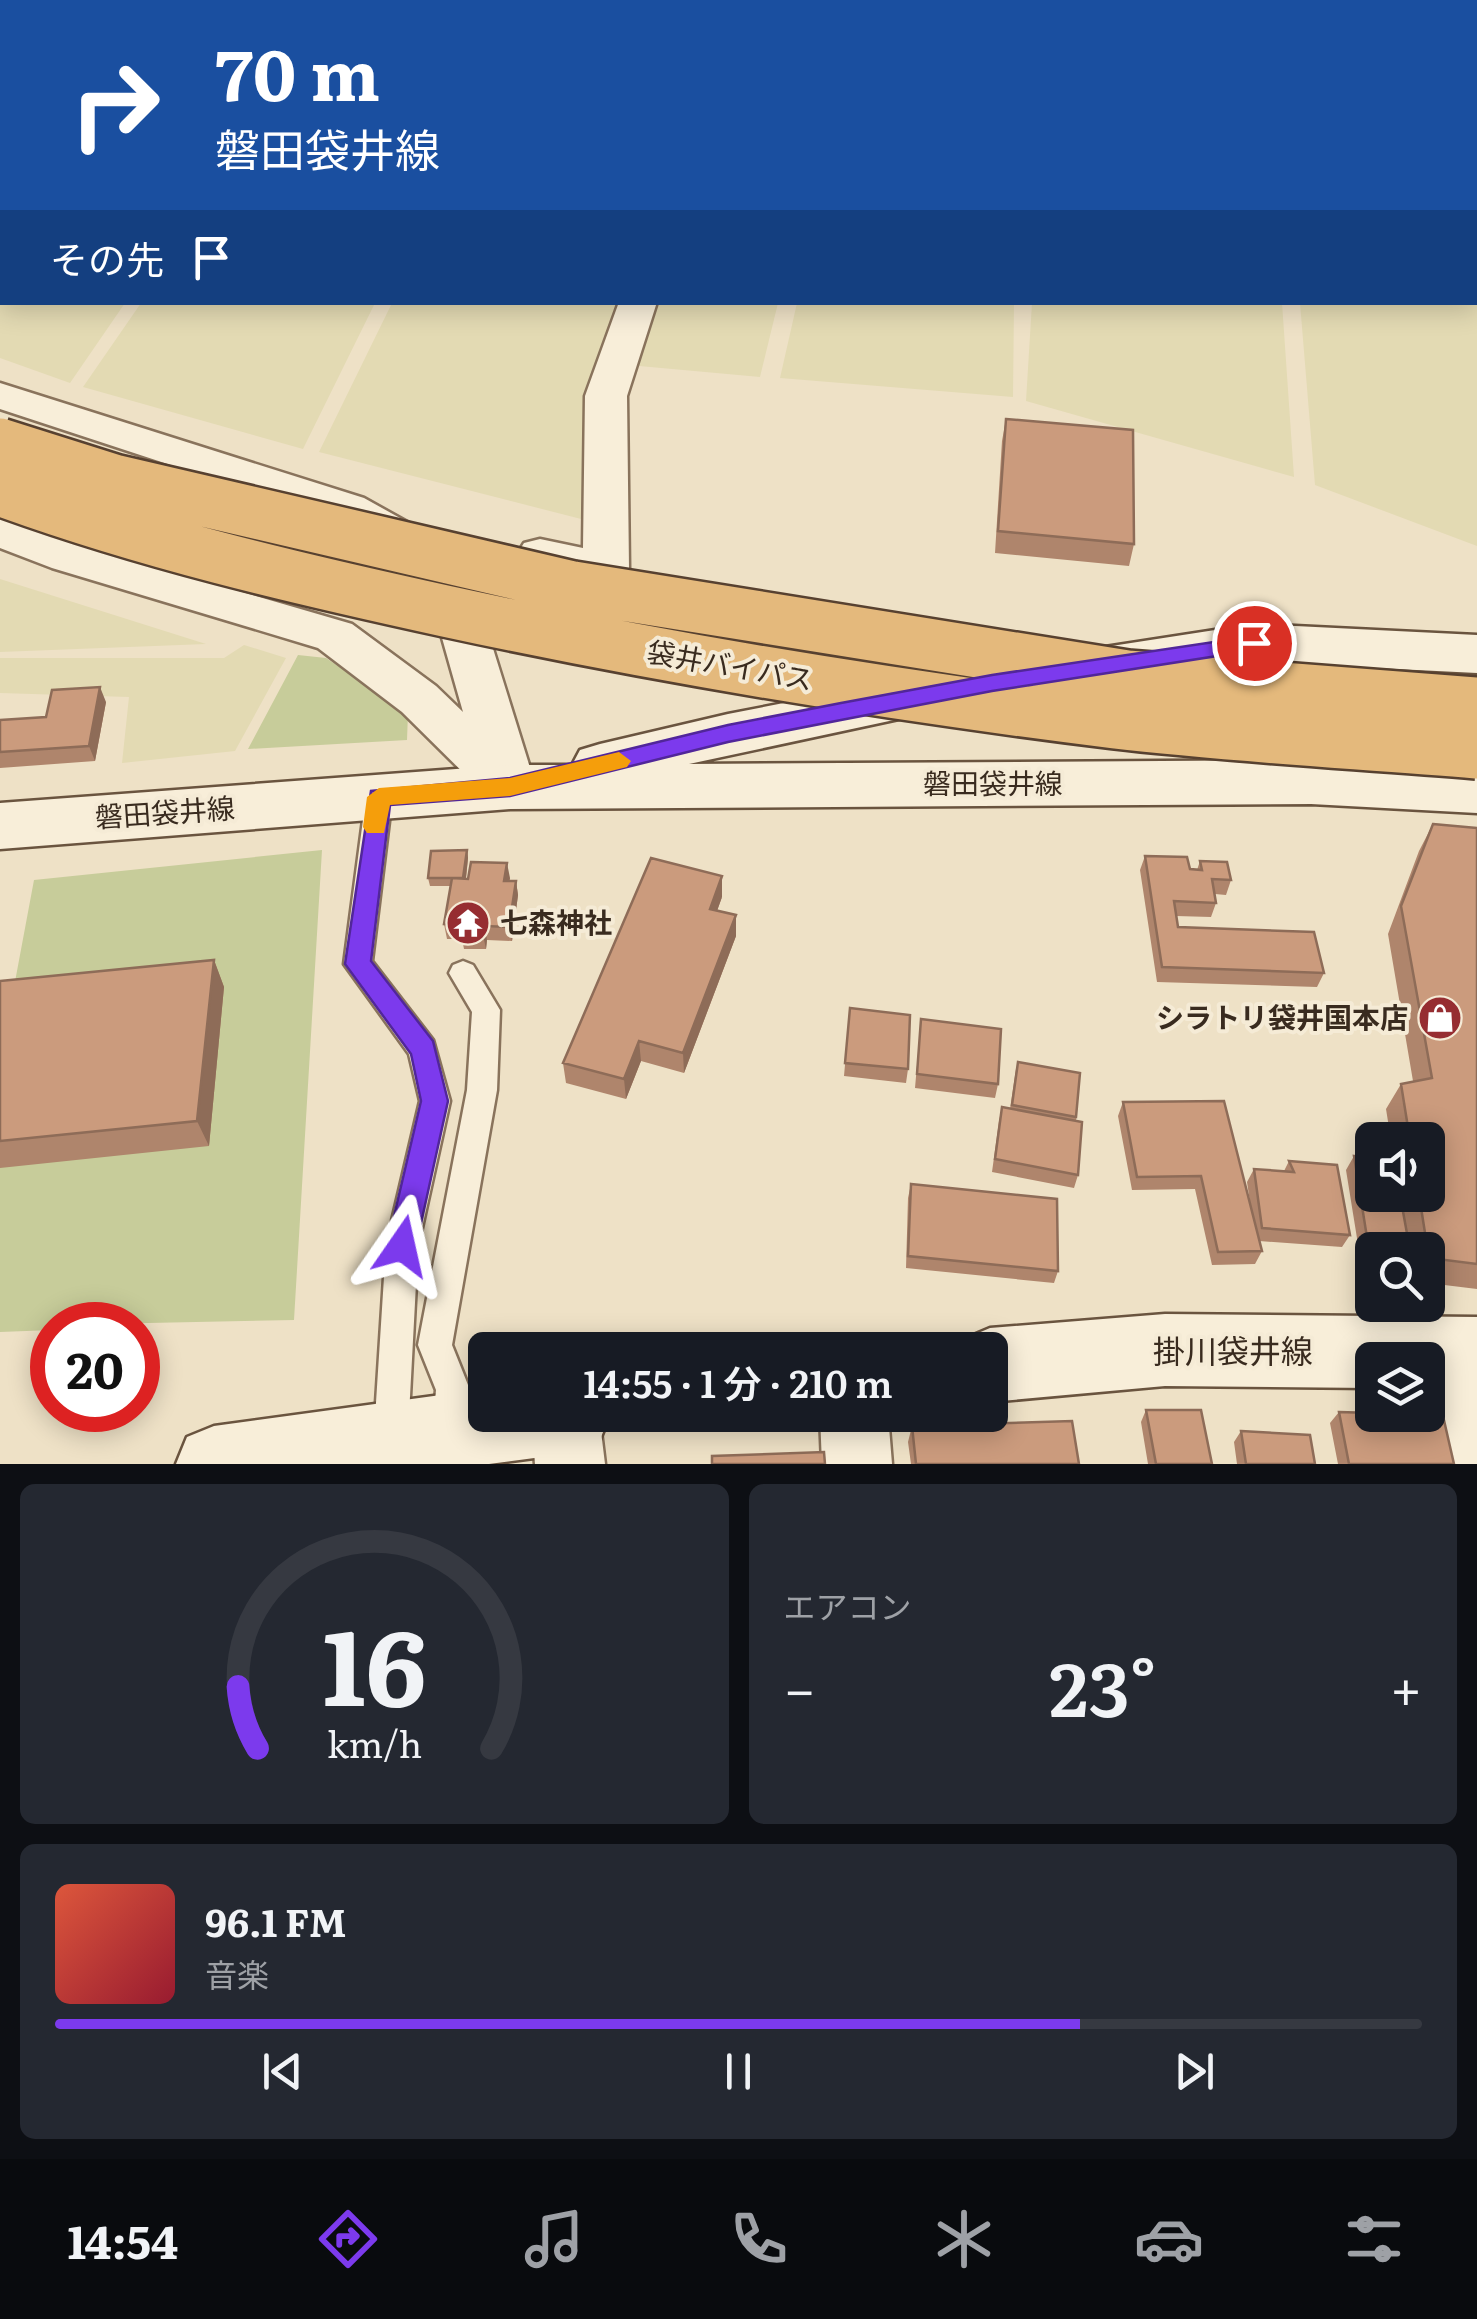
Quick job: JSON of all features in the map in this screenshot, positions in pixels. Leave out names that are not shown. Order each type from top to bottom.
[{"type":"highway","name":"袋井バイパス","points":[[0,444],[114,480],[573,586],[1127,676],[1477,703]]},
{"type":"highway","name":"袋井バイパス","points":[[0,490],[70,515],[268,572],[543,632],[794,678],[1119,723],[1477,753]]},
{"type":"main road","name":"磐田袋井線","points":[[510,787],[728,734],[841,712],[992,683],[1254,643],[1477,654]]},
{"type":"main road","name":"磐田袋井線","points":[[0,826],[510,787],[1311,782],[1477,791]]},
{"type":"main road","name":"掛川袋井線","points":[[1008,1363],[1165,1350],[1464,1353]]},
{"type":"main road","points":[[214,1464],[468,1430]]},
{"type":"street","points":[[411,544],[503,546],[606,568],[606,396],[637,305]]},
{"type":"street","points":[[0,395],[348,508],[411,544],[458,610],[510,787]]},
{"type":"street","points":[[0,532],[68,557],[335,636],[419,699],[510,787]]},
{"type":"street","points":[[1464,1353],[1477,1446]]},
{"type":"street","points":[[569,1432],[570,1464]]},
{"type":"street","points":[[855,1432],[857,1464]]},
{"type":"lane","points":[[379,797],[358,964],[423,1050],[435,1101],[402,1246],[420,1436]]},
{"type":"lane","points":[[420,1436],[453,1390],[434,1345],[482,1090],[486,1010],[463,973]]},
{"type":"shaded area","points":[[0,305],[124,305],[70,383],[0,358]]},
{"type":"shaded area","points":[[139,305],[374,305],[303,449],[83,387]]},
{"type":"shaded area","points":[[391,305],[778,305],[760,377],[617,364],[589,521],[319,452]]},
{"type":"shaded area","points":[[797,305],[1014,305],[1013,397],[780,378]]},
{"type":"shaded area","points":[[1032,305],[1282,305],[1294,477],[1026,401]]},
{"type":"shaded area","points":[[1300,305],[1477,305],[1477,546],[1315,485]]},
{"type":"shaded area","points":[[0,579],[206,644],[0,652]]},
{"type":"shaded area","points":[[244,645],[286,658],[235,751],[122,763],[129,697],[0,693],[0,658],[224,658]]},
{"type":"green space","points":[[298,655],[326,658],[408,713],[407,740],[248,749]]},
{"type":"green space","points":[[322,850],[294,1320],[160,1323],[160,1302],[30,1302],[30,1331],[0,1332],[0,1062],[34,880]]},
{"type":"building","points":[[1006,419],[1133,430],[1134,544],[998,531]]},
{"type":"building","points":[[100,687],[89,746],[0,752],[0,720],[46,717],[52,690]]},
{"type":"building","name":"シラトリ袋井国本店","points":[[1433,824],[1477,828],[1477,1264],[1445,1260],[1445,1232],[1425,1232],[1422,1212],[1445,1212],[1445,1122],[1407,1122],[1401,1084],[1432,1078],[1401,906]]},
{"type":"building","points":[[467,850],[463,878],[428,878],[431,851]]},
{"type":"building","points":[[1145,856],[1187,857],[1190,869],[1202,870],[1200,861],[1227,862],[1231,880],[1212,879],[1216,903],[1174,901],[1178,927],[1314,932],[1324,973],[1162,967]]},
{"type":"building","points":[[651,858],[722,876],[710,909],[736,915],[683,1053],[639,1041],[624,1079],[563,1063]]},
{"type":"building","points":[[471,862],[507,863],[504,881],[516,881],[509,927],[485,926],[483,935],[461,934],[463,925],[444,924],[452,878],[468,879]]},
{"type":"building","points":[[214,960],[197,1121],[0,1141],[0,981]]},
{"type":"building","points":[[850,1008],[910,1015],[908,1069],[845,1063]]},
{"type":"building","points":[[921,1019],[1001,1029],[998,1084],[917,1074]]},
{"type":"building","points":[[1018,1062],[1080,1073],[1076,1117],[1012,1105]]},
{"type":"building","points":[[1224,1101],[1262,1251],[1218,1252],[1201,1176],[1137,1177],[1123,1102]]},
{"type":"building","points":[[1002,1107],[1082,1122],[1078,1175],[995,1159]]},
{"type":"building","points":[[1289,1161],[1337,1165],[1350,1235],[1262,1228],[1254,1169],[1294,1172]]},
{"type":"building","points":[[911,1184],[1057,1199],[1058,1271],[908,1256]]},
{"type":"building","points":[[1363,1212],[1403,1212],[1407,1232],[1366,1232]]},
{"type":"building","points":[[1146,1410],[1201,1410],[1212,1464],[1156,1464]]},
{"type":"building","points":[[1339,1412],[1355,1412],[1355,1432],[1445,1432],[1445,1425],[1454,1464],[1349,1464]]},
{"type":"building","points":[[1072,1421],[1079,1464],[916,1464],[913,1432],[1008,1432],[1008,1423]]},
{"type":"building","points":[[1241,1431],[1310,1435],[1315,1464],[1246,1464]]},
{"type":"building","points":[[824,1452],[825,1464],[712,1464],[712,1456]]},
{"type":"slow traffic","points":[[375,827],[379,797],[510,787],[619,761]]},
{"type":"place","name":"七森神社","points":[[468,923]]},
{"type":"place","name":"シラトリ袋井国本店","points":[[1440,1018]]},
{"type":"route","points":[[402,1246],[435,1101],[423,1050],[358,964],[379,797],[510,787],[728,734],[841,712],[992,683],[1254,643]]}]
